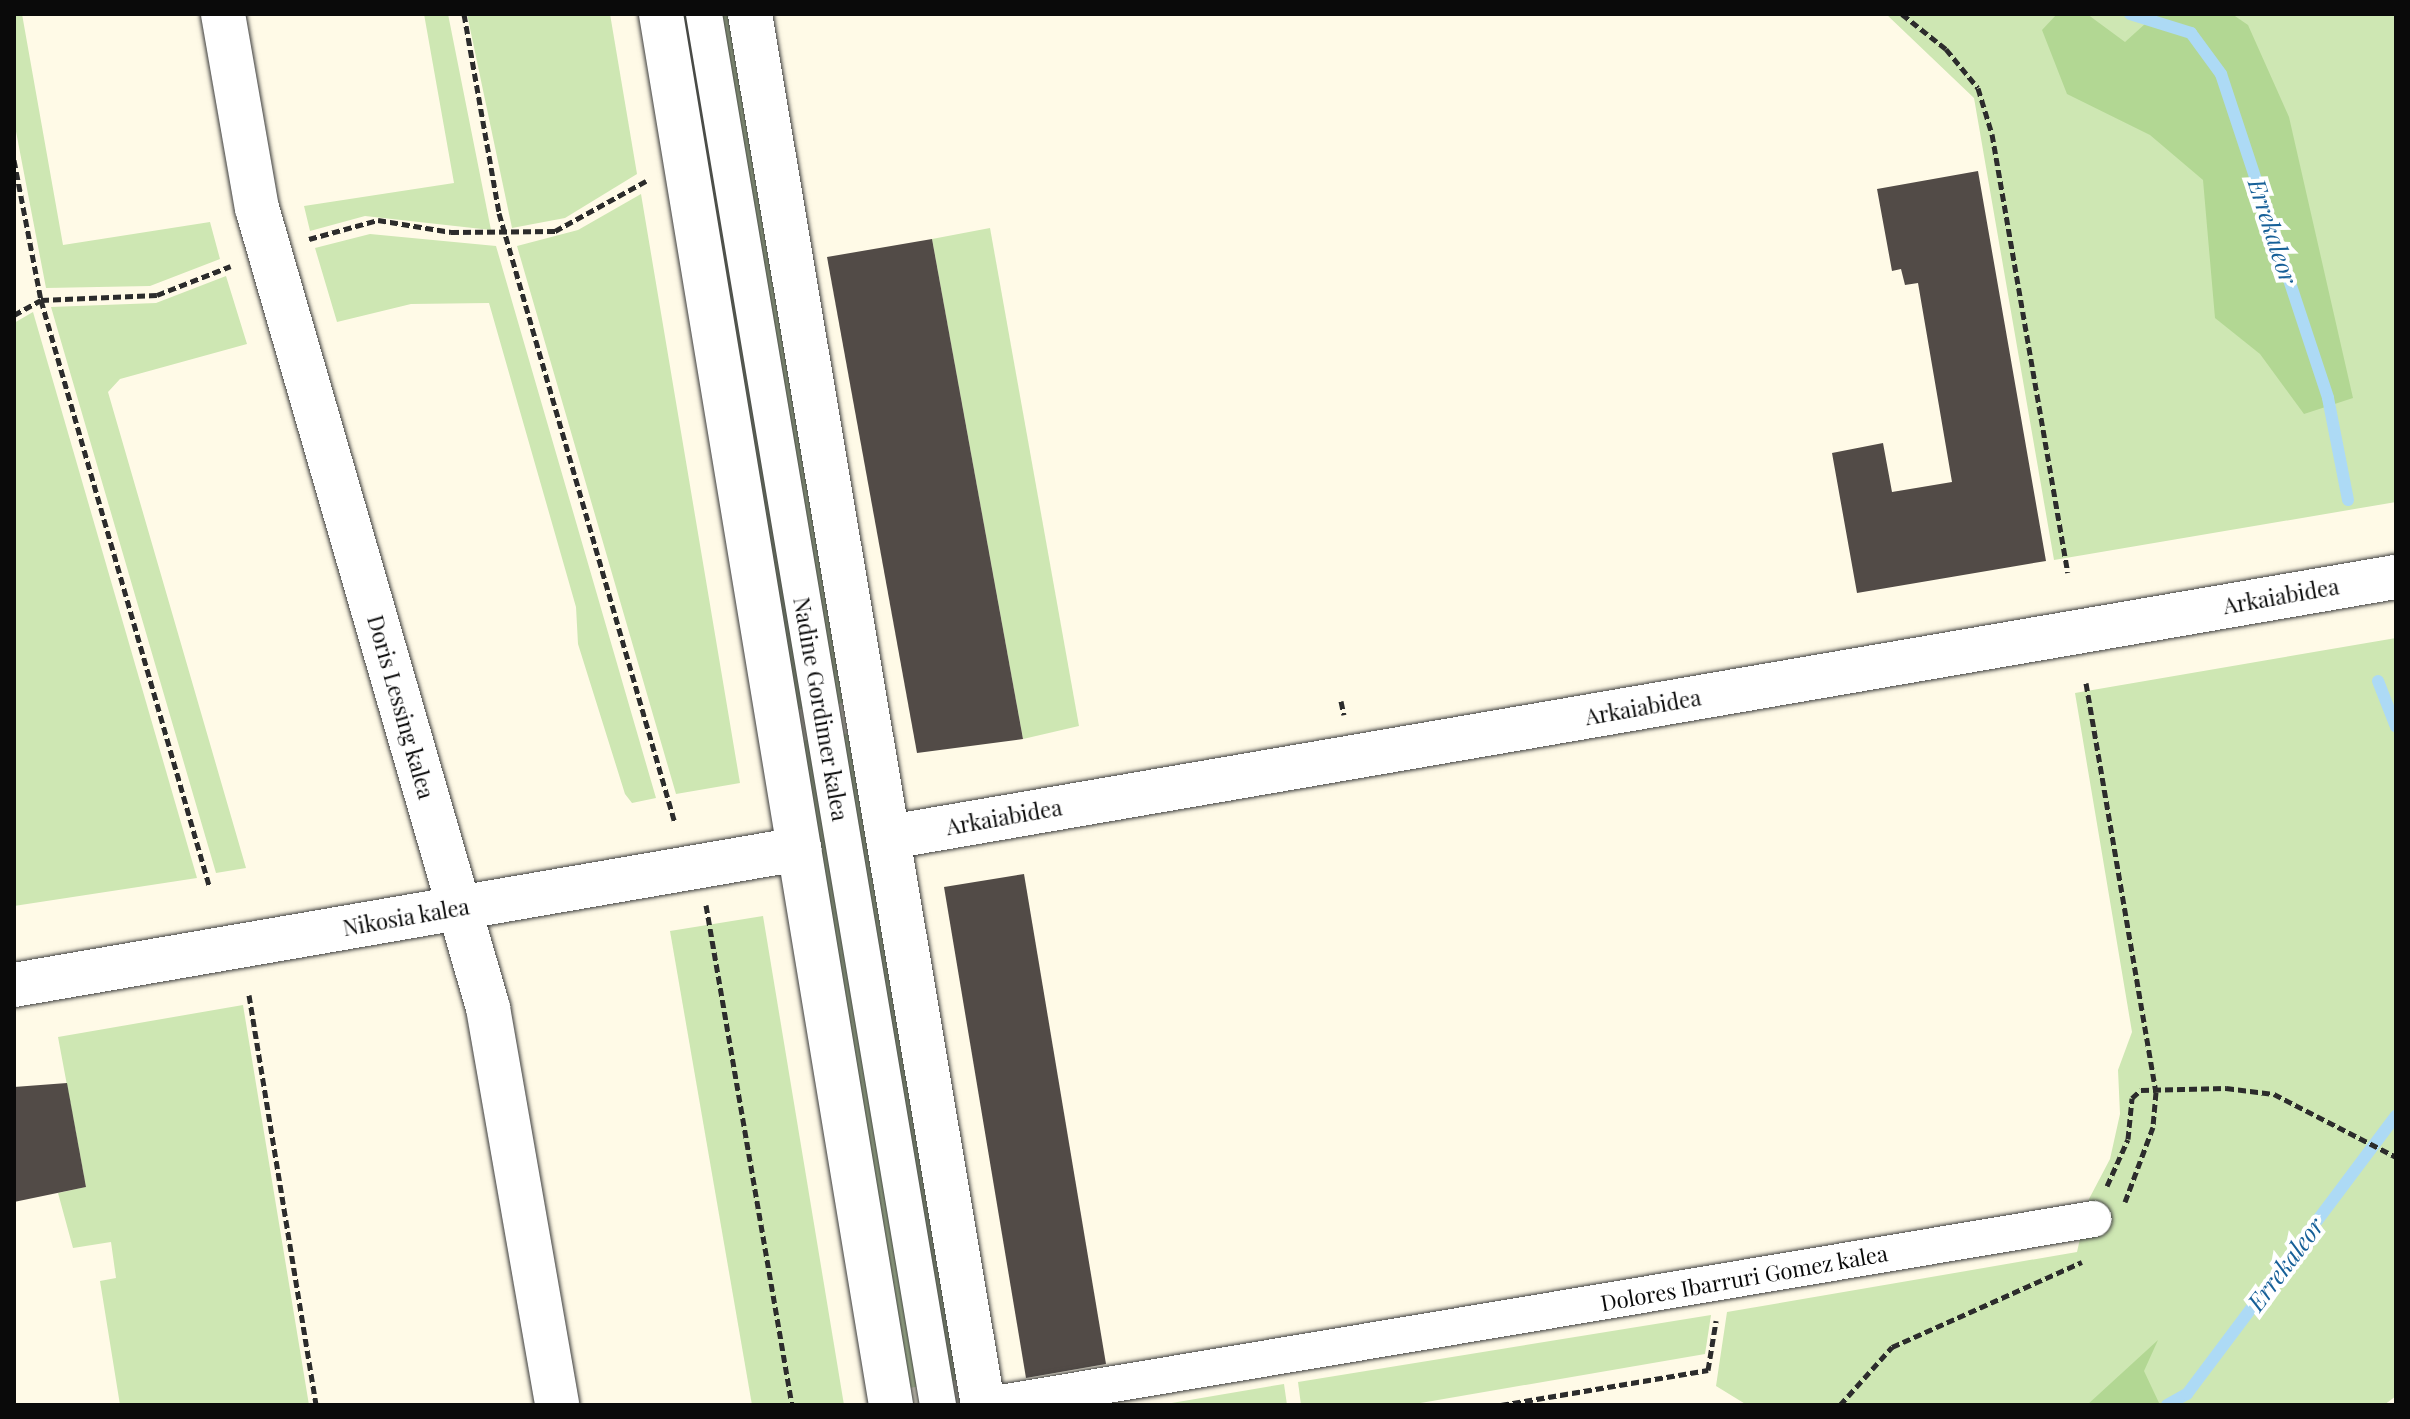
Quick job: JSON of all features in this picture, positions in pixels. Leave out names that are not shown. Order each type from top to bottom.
[{"type":"street","name":"Doris Lessing kalea","points":[[223,14],[270,254],[488,1008],[557,1405]]},
{"type":"street","name":"Nadine Gordimer kalea","points":[[661,14],[891,1405]]},
{"type":"street","name":"Nadine Gordimer kalea","points":[[704,14],[938,1405]]},
{"type":"street","name":"Nadine Gordimer kalea","points":[[750,14],[986,1405]]},
{"type":"street","name":"Arkaiabidea","points":[[890,837],[2396,577]]},
{"type":"street","name":"Nikosia kalea","points":[[14,985],[799,849]]},
{"type":"street","name":"Dolores Ibarruri Gomez kalea","points":[[986,1405],[1724,1281],[2099,1229]]},
{"type":"path","points":[[464,14],[506,235],[675,823]]},
{"type":"path","points":[[1902,14],[1946,49],[1978,88],[1992,134],[2068,572]]},
{"type":"path","points":[[14,160],[41,300],[209,885]]},
{"type":"path","points":[[14,315],[41,300],[157,295],[270,254],[378,220],[506,235],[555,231],[646,180]]},
{"type":"path","points":[[1840,1405],[1892,1347],[2081,1263],[2099,1229],[2137,1179],[2153,1127],[2156,1092],[2086,683]]},
{"type":"path","points":[[699,866],[792,1405]]},
{"type":"path","points":[[249,995],[316,1405]]},
{"type":"path","points":[[2099,1229],[2128,1139],[2132,1098],[2141,1090],[2226,1088],[2274,1094],[2396,1157]]},
{"type":"path","points":[[1501,1405],[1708,1370],[1724,1281]]},
{"type":"green space","points":[[14,14],[22,14],[63,245],[210,222],[220,259],[150,286],[46,288],[14,121]]},
{"type":"green space","points":[[424,14],[448,14],[491,230],[365,216],[310,231],[304,206],[454,183]]},
{"type":"green space","points":[[467,14],[610,14],[637,174],[565,218],[512,228]]},
{"type":"green space","points":[[673,14],[691,14],[807,708],[790,711]]},
{"type":"green space","points":[[718,14],[735,14],[851,701],[834,705]]},
{"type":"green space","points":[[1886,14],[2396,14],[2396,502],[2054,560],[1974,98]]},
{"type":"green space","points":[[2057,14],[2087,14],[2125,42],[2156,14],[2232,14],[2248,25],[2289,117],[2353,398],[2304,414],[2260,354],[2215,318],[2203,180],[2150,135],[2067,94],[2042,30]]},
{"type":"green space","points":[[641,194],[740,783],[676,794],[517,246],[578,230]]},
{"type":"green space","points":[[990,228],[1079,726],[1023,739],[932,239]]},
{"type":"green space","points":[[370,234],[496,246],[656,798],[632,803],[625,794],[578,644],[576,607],[489,303],[411,304],[337,322],[315,248]]},
{"type":"green space","points":[[226,276],[247,344],[120,379],[108,392],[246,868],[216,873],[51,307],[156,303]]},
{"type":"green space","points":[[33,312],[197,878],[14,906],[14,323]]},
{"type":"green space","points":[[2396,638],[2396,1396],[2384,1405],[1747,1405],[1716,1386],[1727,1312],[2077,1252],[2089,1199],[2110,1159],[2120,1114],[2118,1070],[2132,1032],[2075,693]]},
{"type":"green space","points":[[855,732],[963,1379],[946,1382],[838,735]]},
{"type":"green space","points":[[813,739],[921,1386],[904,1389],[796,742]]},
{"type":"green space","points":[[763,916],[844,1405],[752,1405],[670,931]]},
{"type":"green space","points":[[243,1005],[309,1405],[120,1405],[100,1281],[116,1278],[111,1242],[73,1248],[58,1193],[86,1187],[58,1037]]},
{"type":"green space","points":[[1711,1315],[1705,1354],[1409,1405],[1301,1405],[1298,1382]]},
{"type":"green space","points":[[2158,1340],[2144,1371],[2160,1405],[2087,1405]]},
{"type":"green space","points":[[1284,1384],[1287,1405],[1160,1405]]},
{"type":"building","points":[[1978,171],[2046,561],[1857,593],[1832,453],[1883,443],[1892,492],[1952,482],[1918,283],[1905,285],[1901,269],[1892,271],[1877,189]]},
{"type":"building","points":[[932,239],[1023,739],[917,753],[827,257]]},
{"type":"building","points":[[1024,874],[1106,1364],[1026,1378],[944,887]]},
{"type":"building","points":[[67,1083],[86,1187],[14,1202],[14,1087]]},
{"type":"waterway","name":"Errekaleor","points":[[2130,14],[2191,33],[2221,74],[2328,398],[2348,500]]},
{"type":"waterway","name":"Errekaleor","points":[[2378,681],[2396,727]]},
{"type":"waterway","name":"Errekaleor","points":[[2167,1405],[2187,1394],[2396,1116]]}]
